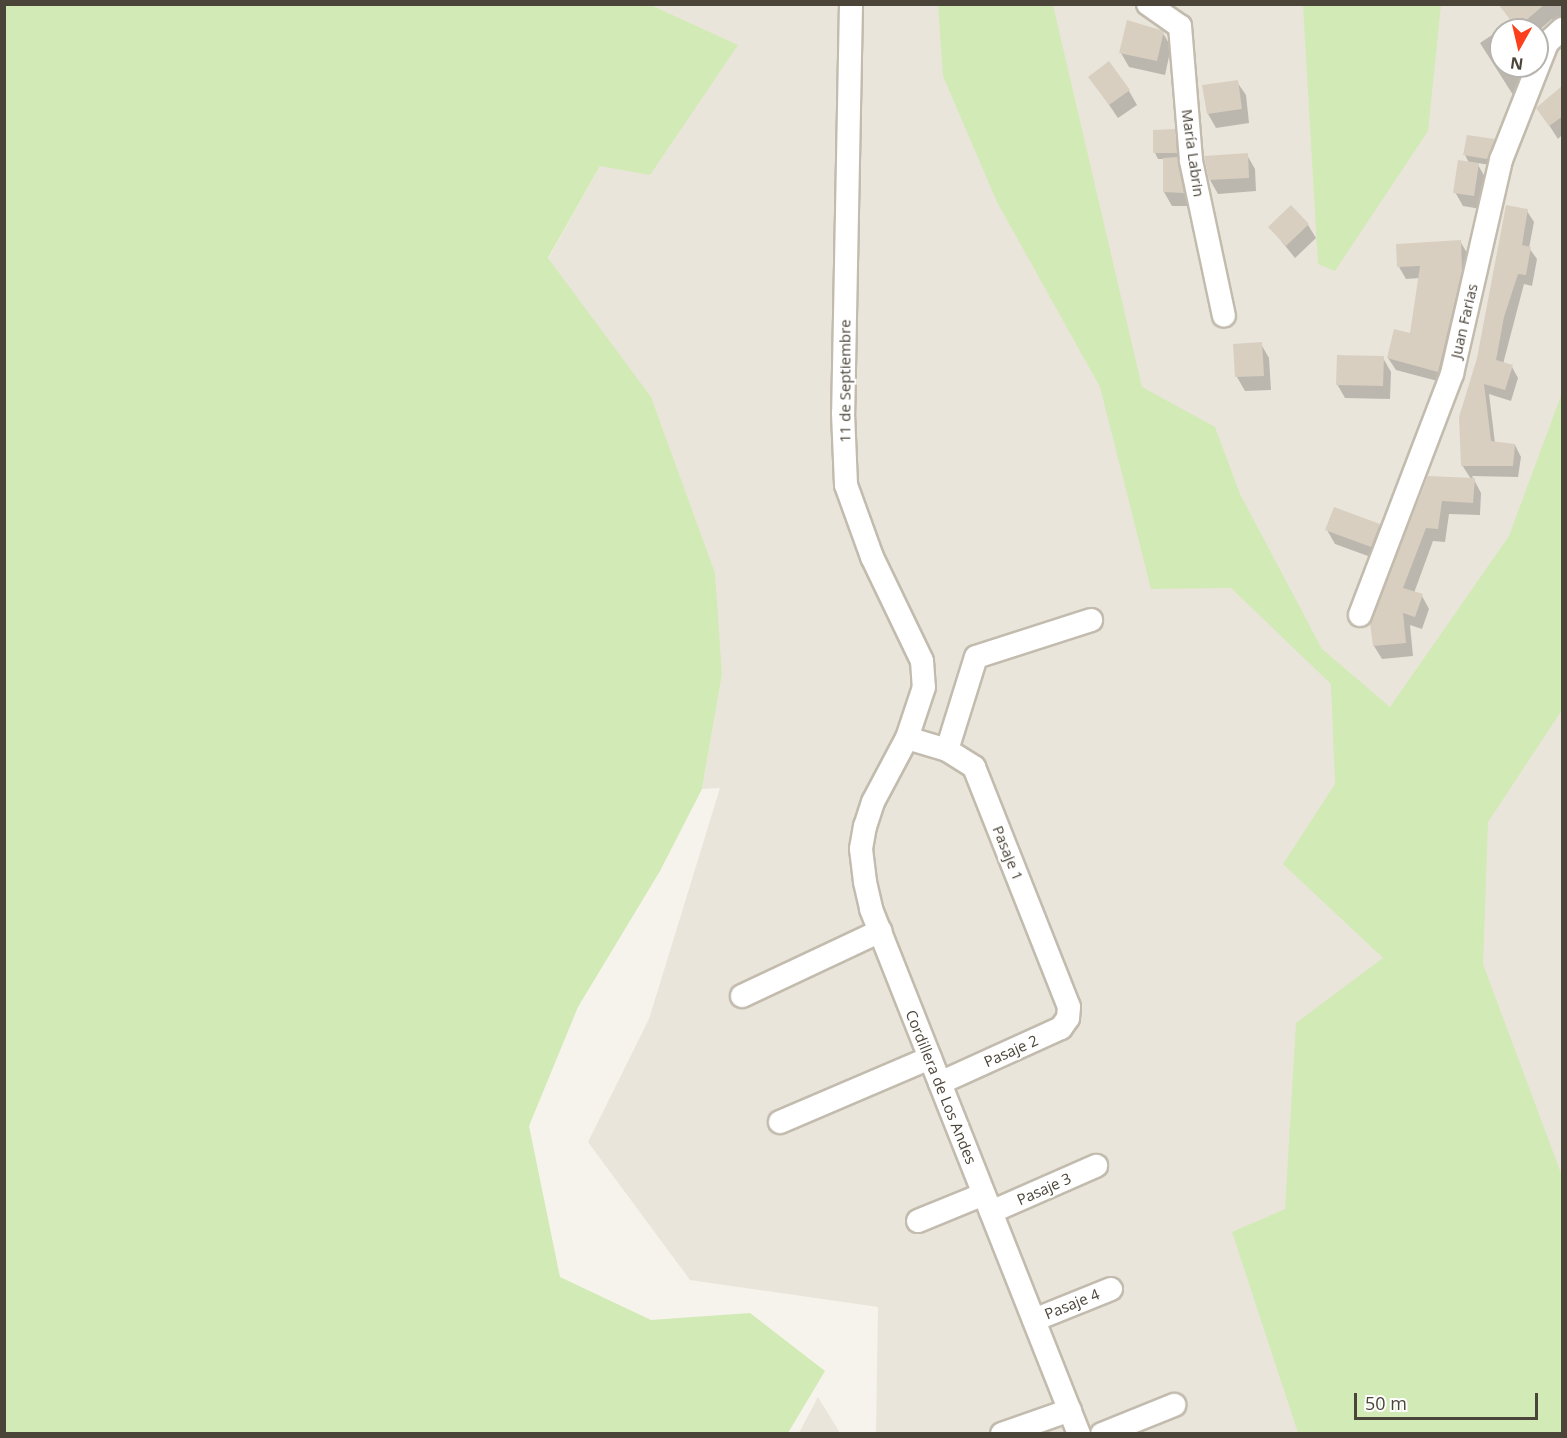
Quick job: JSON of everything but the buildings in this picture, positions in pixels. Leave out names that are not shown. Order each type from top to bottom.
[{"type":"street","name":"11 de Septiembre","points":[[851,4],[843,413],[846,484],[872,557],[922,661],[924,687],[907,738]]},
{"type":"street","name":"María Labrin","points":[[1148,4],[1180,26],[1191,161],[1224,316]]},
{"type":"street","name":"Juan Farias","points":[[1360,615],[1452,374],[1504,149],[1523,96],[1541,66],[1547,43],[1563,29]]},
{"type":"street","points":[[947,750],[976,657],[1091,620]]},
{"type":"street","name":"Pasaje 1","points":[[907,738],[947,750],[974,767],[1069,1007]]},
{"type":"street","name":"Cordillera de Los Andes","points":[[907,738],[873,802],[861,849],[871,909],[1079,1434]]},
{"type":"street","points":[[742,996],[880,931]]},
{"type":"street","name":"Pasaje 2","points":[[940,1083],[1060,1028],[1068,1018],[1069,1007]]},
{"type":"street","points":[[780,1122],[930,1059]]},
{"type":"street","name":"Pasaje 3","points":[[918,1221],[988,1203],[1096,1166]]},
{"type":"street","name":"Pasaje 4","points":[[1034,1320],[1111,1289]]},
{"type":"street","points":[[1102,1434],[1174,1405]]},
{"type":"street","points":[[1002,1434],[1070,1410]]},
{"type":"shaded area","points":[[651,5],[1562,5],[1562,1433],[876,1433],[878,1307],[690,1280],[588,1142],[649,1019],[720,788],[702,789],[722,675],[548,259],[600,166],[737,45]]},
{"type":"shaded area","points":[[818,1397],[840,1433],[799,1433]]},
{"type":"green space","points":[[5,4],[651,5],[738,45],[650,175],[600,166],[548,258],[651,397],[715,573],[722,675],[702,789],[660,871],[578,1007],[529,1126],[560,1277],[651,1320],[750,1313],[825,1371],[788,1433],[5,1433]]},
{"type":"green space","points":[[938,5],[1053,5],[1142,387],[1215,427],[1240,494],[1322,649],[1390,707],[1509,536],[1562,393],[1562,710],[1488,822],[1483,964],[1562,1176],[1562,1433],[1298,1433],[1232,1232],[1285,1209],[1296,1023],[1383,958],[1283,864],[1335,784],[1331,684],[1231,588],[1151,589],[1100,387],[997,202],[943,76]]},
{"type":"green space","points":[[1303,5],[1441,5],[1428,131],[1335,271],[1318,264]]}]
